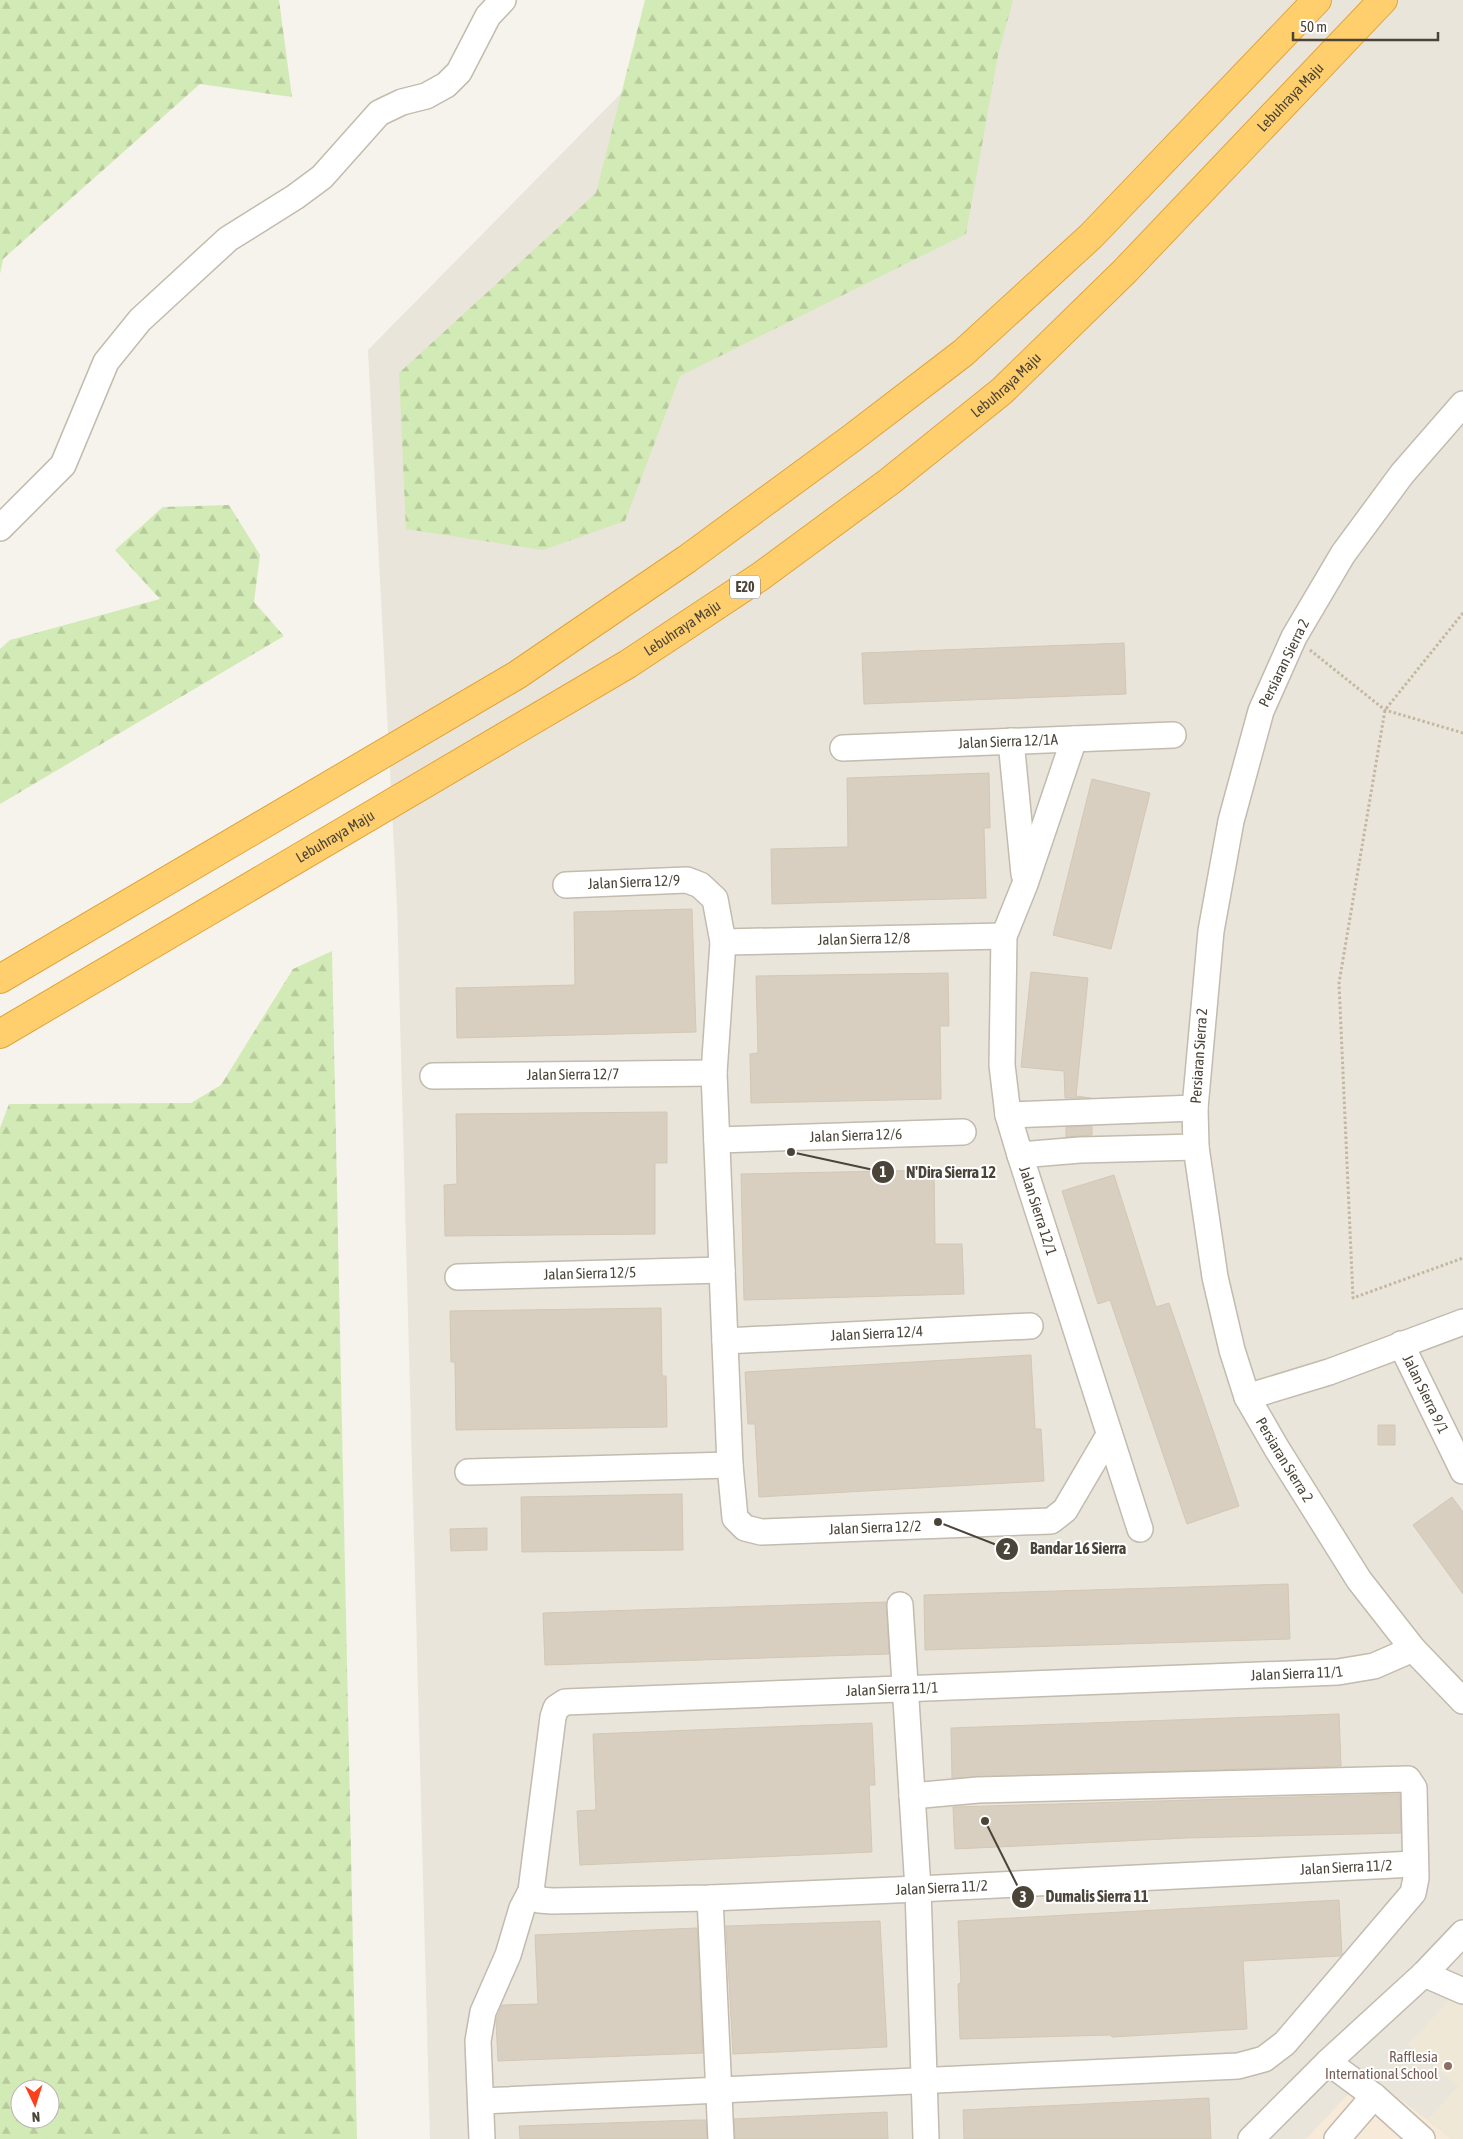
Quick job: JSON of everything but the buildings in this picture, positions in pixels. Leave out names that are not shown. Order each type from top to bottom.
[{"type":"highway","points":[[0,979],[517,675],[687,559],[852,438],[963,353],[1091,236],[1317,0]]},
{"type":"highway","name":"Lebuhraya Maju","points":[[0,1034],[628,664],[761,576],[890,480],[1008,384],[1124,271],[1383,0]]},
{"type":"street","points":[[0,528],[63,466],[106,362],[140,320],[228,239],[295,197],[322,177],[379,113],[402,102],[426,96],[446,85],[459,72],[488,16],[503,0]]},
{"type":"street","name":"Persiaran Sierra 2","points":[[1463,404],[1402,474],[1343,554],[1294,637],[1261,711],[1231,821],[1211,931],[1195,1108],[1196,1147],[1215,1277],[1232,1350],[1247,1397],[1277,1449],[1359,1580],[1413,1649],[1463,1702]]},
{"type":"street","name":"Jalan Sierra 12/1A","points":[[843,748],[1173,735]]},
{"type":"street","name":"Jalan Sierra 12/1","points":[[1074,740],[1025,884],[1004,936],[1002,1065],[1008,1115],[1140,1529]]},
{"type":"street","points":[[1011,741],[1025,884]]},
{"type":"street","name":"Jalan Sierra 12/9","points":[[566,885],[687,880],[700,885],[715,899],[723,942]]},
{"type":"street","name":"Jalan Sierra 12/8","points":[[723,942],[1004,936]]},
{"type":"street","points":[[468,1472],[730,1466],[714,1073],[723,942]]},
{"type":"street","name":"Jalan Sierra 12/7","points":[[433,1076],[714,1073]]},
{"type":"street","points":[[1008,1115],[1195,1108]]},
{"type":"street","points":[[1079,1112],[1080,1150]]},
{"type":"street","points":[[1119,1112],[1121,1149]]},
{"type":"street","name":"Jalan Sierra 12/6","points":[[717,1140],[963,1132]]},
{"type":"street","points":[[1020,1155],[1080,1150],[1196,1147]]},
{"type":"street","name":"Jalan Sierra 12/5","points":[[458,1276],[722,1270]]},
{"type":"street","name":"Jalan Sierra 9/1","points":[[1247,1397],[1329,1372],[1463,1322]]},
{"type":"street","name":"Jalan Sierra 12/4","points":[[725,1341],[1030,1326]]},
{"type":"street","name":"Jalan Sierra 9/1","points":[[1401,1344],[1463,1471]]},
{"type":"street","name":"Jalan Sierra 12/2","points":[[730,1466],[735,1518],[745,1528],[761,1532],[1052,1521],[1065,1510],[1109,1435]]},
{"type":"street","points":[[900,1605],[918,1889],[926,2139]]},
{"type":"street","name":"Jalan Sierra 11/1","points":[[532,1892],[553,1716],[556,1708],[565,1702],[1338,1672],[1374,1666],[1413,1649]]},
{"type":"street","points":[[481,2101],[1238,2066],[1264,2059],[1285,2043],[1413,1893],[1416,1878],[1414,1864],[1414,1788],[1408,1779],[978,1790],[912,1796]]},
{"type":"street","name":"Jalan Sierra 11/2","points":[[532,1892],[539,1900],[552,1901],[710,1898],[1414,1864]]},
{"type":"street","points":[[482,2139],[478,2041],[484,2012],[508,1955],[522,1908],[532,1892]]},
{"type":"street","points":[[710,1898],[721,2139]]},
{"type":"street","points":[[1252,2139],[1328,2062],[1424,1974],[1463,1933]]},
{"type":"street","points":[[1424,1974],[1463,1991]]},
{"type":"street","points":[[1328,2062],[1374,2096],[1422,2139]]},
{"type":"street","points":[[1337,2139],[1374,2096]]},
{"type":"path","points":[[1463,613],[1385,710],[1339,983],[1353,1298],[1463,1258]]},
{"type":"path","points":[[1294,637],[1385,710],[1463,733]]},
{"type":"shaded area","points":[[713,0],[1463,0],[1463,2139],[430,2139],[397,905],[368,350]]},
{"type":"shaded area","name":"Rafflesia International School","points":[[1463,1984],[1463,2139],[1452,2139],[1427,2120],[1458,2086],[1408,2045]]},
{"type":"shaded area","points":[[1367,2074],[1452,2139],[1306,2139]]},
{"type":"green space","points":[[0,0],[279,0],[292,97],[200,84],[3,259],[0,274]]},
{"type":"green space","points":[[645,0],[1013,0],[998,55],[966,234],[680,376],[625,521],[543,550],[406,529],[399,373],[596,193]]},
{"type":"green space","points":[[229,505],[260,555],[254,602],[284,636],[0,804],[0,649],[10,640],[160,599],[115,550],[163,507]]},
{"type":"green space","points":[[332,951],[357,2139],[0,2139],[0,1128],[9,1104],[191,1103],[221,1085],[293,969]]},
{"type":"place","name":"N'Dira Sierra 12","points":[[791,1152]]},
{"type":"place","name":"Bandar 16 Sierra","points":[[938,1522]]},
{"type":"place","name":"Dumalis Sierra 11","points":[[985,1821]]},
{"type":"place","name":"Rafflesia International School","points":[[1448,2066]]}]
